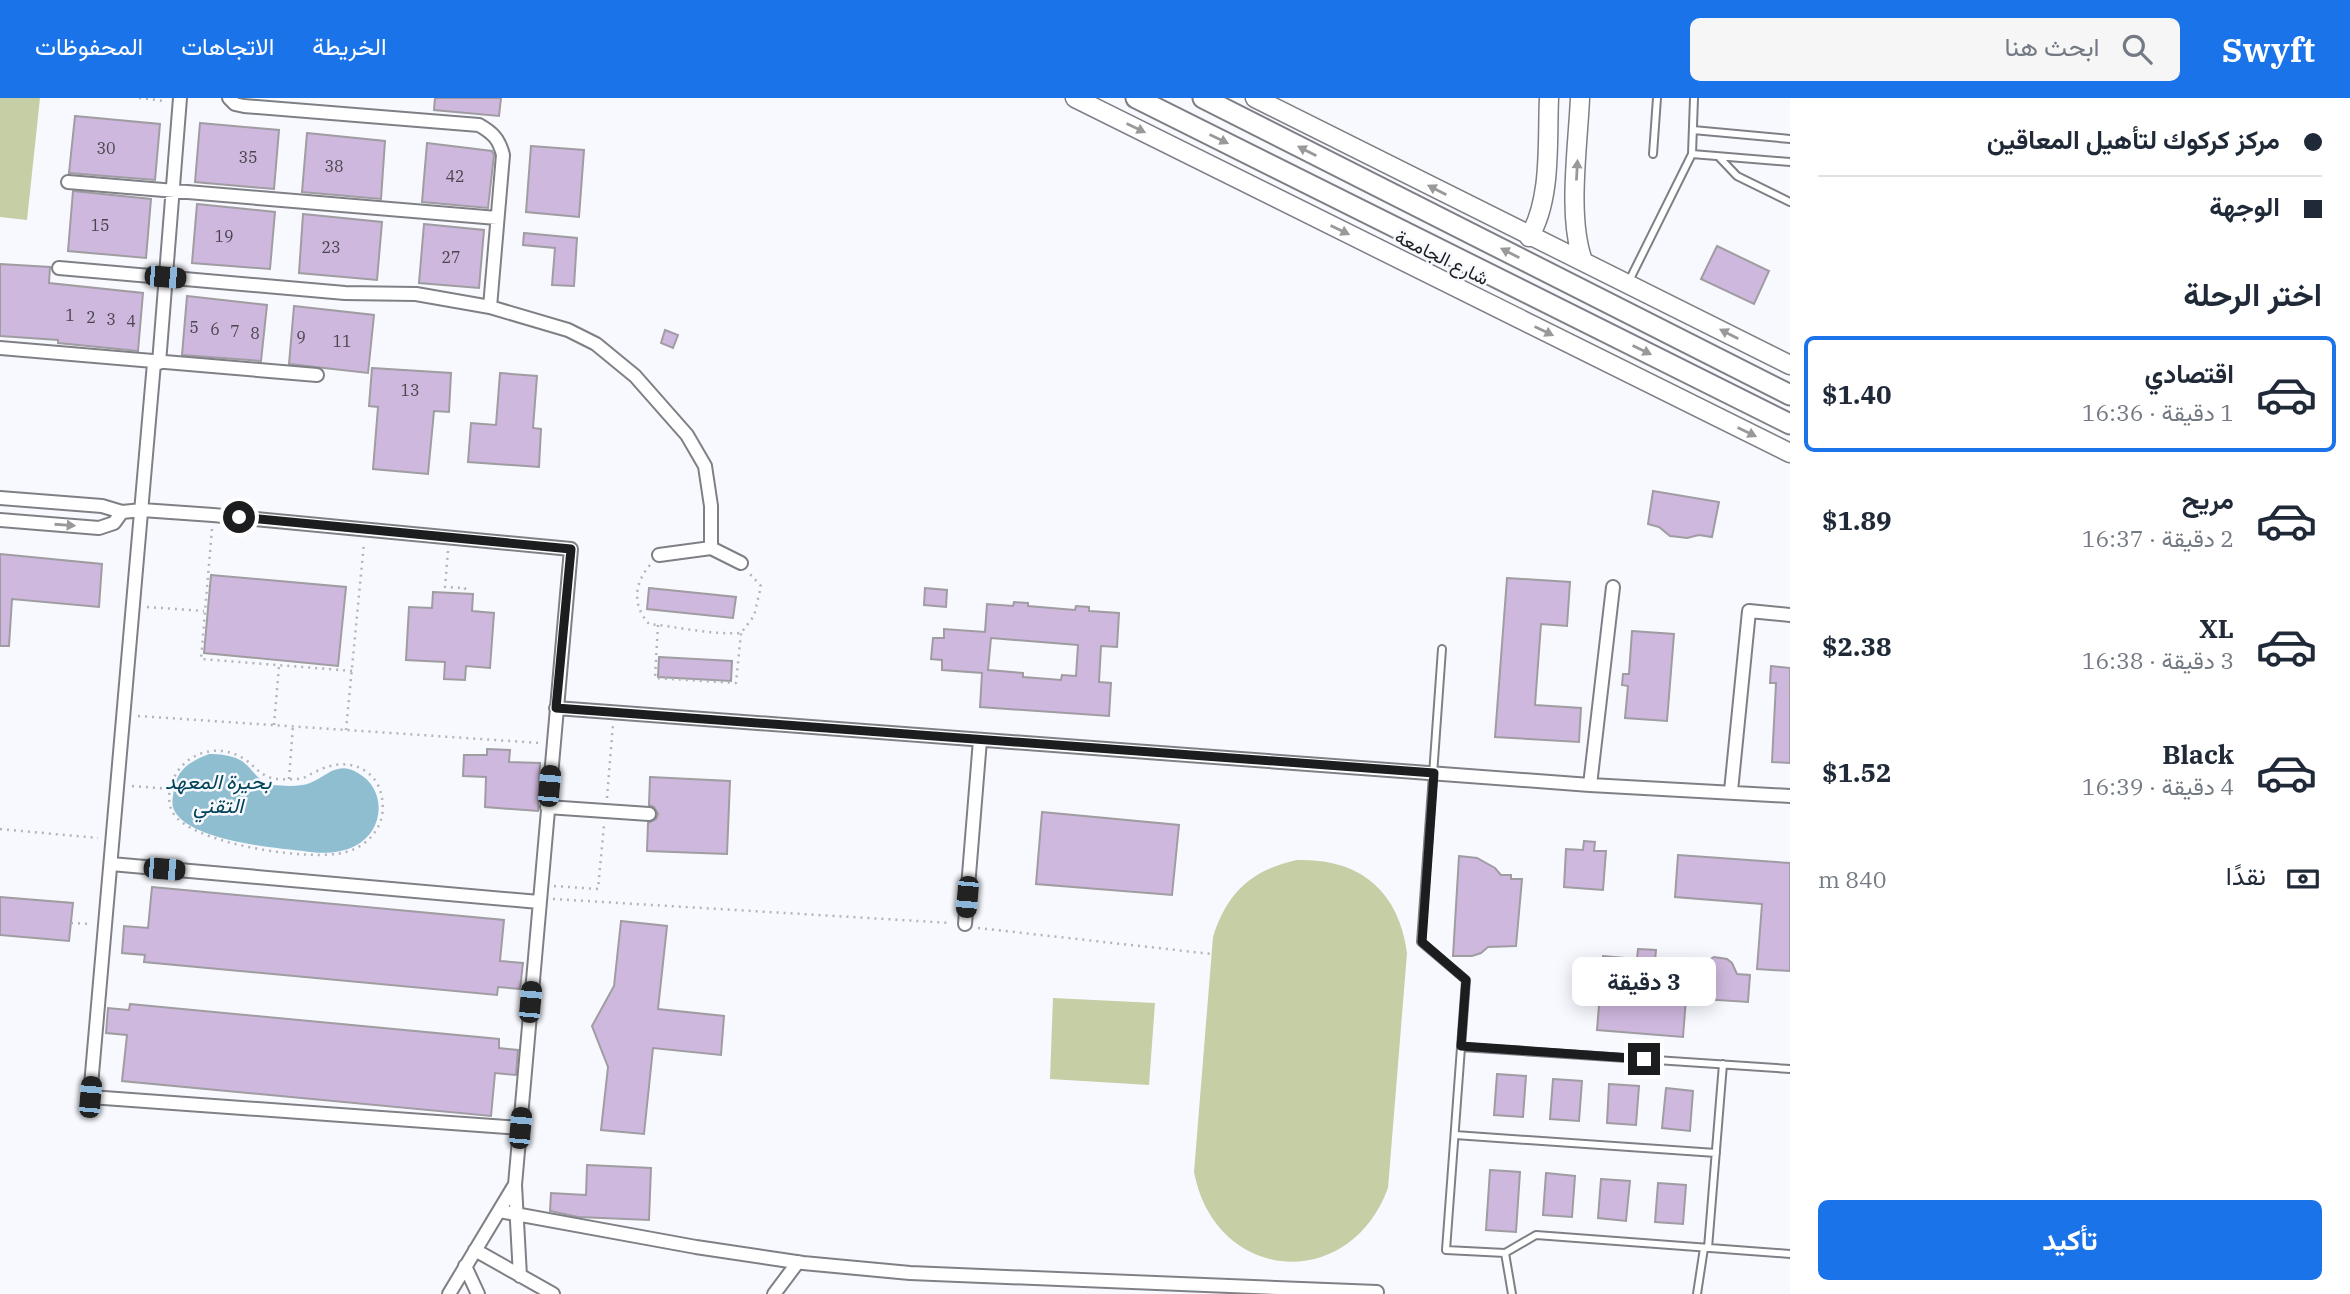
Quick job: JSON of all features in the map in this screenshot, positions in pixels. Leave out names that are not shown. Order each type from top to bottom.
[{"type":"main road","points":[[1136,98],[1790,424]]},
{"type":"main road","points":[[1203,98],[1790,395]]},
{"type":"street","points":[[229,98],[235,104],[244,106],[479,125],[492,133],[500,142],[503,155],[490,307]]},
{"type":"street","name":"شارع الجامعة","points":[[1075,98],[1790,453]]},
{"type":"street","points":[[1255,98],[1790,365]]},
{"type":"street","points":[[1530,237],[1544,200],[1549,98]]},
{"type":"street","points":[[1580,98],[1575,230],[1583,261]]},
{"type":"street","points":[[179,100],[90,1097],[520,1128]]},
{"type":"street","points":[[68,182],[497,218]]},
{"type":"street","points":[[1544,200],[1575,204]]},
{"type":"street","points":[[59,268],[345,293],[416,294],[490,307],[568,330],[596,344],[635,376],[687,435],[705,466],[711,506],[711,548]]},
{"type":"street","points":[[0,348],[317,375]]},
{"type":"street","points":[[0,498],[102,506],[122,512],[142,510],[213,515],[571,549],[515,1185],[520,1276]]},
{"type":"street","points":[[0,520],[99,528],[114,523],[122,512]]},
{"type":"street","points":[[659,555],[711,548],[741,564]]},
{"type":"street","points":[[1590,785],[1613,587]]},
{"type":"street","points":[[1731,791],[1749,611],[1790,615]]},
{"type":"street","points":[[556,708],[1590,785],[1790,796]]},
{"type":"street","points":[[965,923],[980,740]]},
{"type":"street","points":[[547,807],[649,814]]},
{"type":"street","points":[[111,864],[539,895]]},
{"type":"street","points":[[449,1294],[515,1185]]},
{"type":"street","points":[[499,1211],[696,1247],[798,1262],[909,1273],[1377,1292]]},
{"type":"street","points":[[475,1250],[553,1294]]},
{"type":"street","points":[[774,1294],[798,1262]]},
{"type":"street","points":[[465,1266],[478,1294]]},
{"type":"lane","points":[[1653,155],[1657,98]]},
{"type":"lane","points":[[1629,283],[1692,154],[1694,98]]},
{"type":"lane","points":[[1693,130],[1790,139]]},
{"type":"lane","points":[[1692,154],[1790,162]]},
{"type":"lane","points":[[1719,157],[1737,176],[1790,202]]},
{"type":"lane","points":[[1442,649],[1422,942],[1466,980],[1446,1250],[1505,1253],[1536,1235],[1790,1254]]},
{"type":"lane","points":[[1461,1046],[1790,1069]]},
{"type":"lane","points":[[1697,1294],[1706,1248],[1723,1065]]},
{"type":"lane","points":[[1455,1135],[1716,1153]]},
{"type":"lane","points":[[1505,1253],[1512,1294]]},
{"type":"path","points":[[139,98],[179,100]]},
{"type":"path","points":[[213,515],[201,659],[352,671]]},
{"type":"path","points":[[346,730],[365,529]]},
{"type":"path","points":[[449,537],[445,587],[465,588],[465,594]]},
{"type":"path","points":[[659,555],[644,572],[636,594],[639,612],[649,624],[688,627],[723,634],[741,633]]},
{"type":"path","points":[[658,625],[655,678],[736,683],[741,633],[754,616],[761,586],[741,564]]},
{"type":"path","points":[[134,605],[205,611]]},
{"type":"path","points":[[274,725],[279,665]]},
{"type":"path","points":[[124,715],[553,744]]},
{"type":"path","points":[[539,895],[598,889],[613,719]]},
{"type":"path","points":[[289,779],[293,726]]},
{"type":"path","points":[[213,750],[240,756],[265,776],[289,779],[302,778],[340,764],[349,764],[365,771],[377,784],[382,797],[382,814],[376,832],[356,849],[316,855],[274,851],[229,842],[193,830],[175,817],[169,803],[170,789],[176,774],[188,760],[213,750]]},
{"type":"path","points":[[118,785],[170,789]]},
{"type":"path","points":[[0,829],[113,839]]},
{"type":"path","points":[[539,895],[965,923],[983,930],[1212,954]]},
{"type":"path","points":[[71,923],[105,926]]},
{"type":"green space","points":[[0,98],[40,98],[27,220],[0,217]]},
{"type":"green space","points":[[1297,860],[1340,865],[1373,882],[1395,912],[1403,931],[1407,953],[1388,1188],[1369,1222],[1344,1246],[1315,1259],[1284,1261],[1254,1254],[1228,1236],[1207,1209],[1194,1172],[1213,937],[1226,908],[1243,886],[1266,870]]},
{"type":"green space","points":[[1053,998],[1155,1003],[1149,1085],[1050,1079]]},
{"type":"water","name":"بحيرة المعهد التقني","points":[[209,754],[240,760],[259,778],[273,785],[306,784],[333,770],[351,770],[367,780],[374,789],[378,799],[377,821],[365,839],[355,846],[329,853],[253,845],[196,829],[182,820],[174,810],[174,789],[178,776],[186,767]]},
{"type":"building","points":[[435,98],[501,98],[499,116],[434,110]]},
{"type":"building","points":[[75,116],[160,124],[155,180],[69,173]]},
{"type":"building","points":[[200,123],[279,130],[274,189],[195,182]]},
{"type":"building","points":[[307,133],[385,141],[381,199],[302,192]]},
{"type":"building","points":[[427,143],[492,151],[494,155],[488,208],[422,202]]},
{"type":"building","points":[[531,146],[584,150],[579,217],[526,212]]},
{"type":"building","points":[[73,191],[151,199],[146,258],[68,251]]},
{"type":"building","points":[[197,204],[275,212],[270,269],[192,263]]},
{"type":"building","points":[[303,214],[382,222],[377,280],[299,273]]},
{"type":"building","points":[[424,224],[484,230],[479,288],[419,283]]},
{"type":"building","points":[[524,233],[577,238],[574,286],[552,285],[555,248],[523,245]]},
{"type":"building","points":[[1717,246],[1769,271],[1754,304],[1701,279]]},
{"type":"building","points":[[0,264],[50,267],[49,283],[143,293],[138,351],[58,343],[58,340],[0,336]]},
{"type":"building","points":[[187,296],[267,305],[261,361],[182,355]]},
{"type":"building","points":[[294,306],[374,315],[368,373],[289,364]]},
{"type":"building","points":[[665,330],[678,335],[673,348],[661,343]]},
{"type":"building","points":[[372,368],[451,373],[449,412],[434,411],[428,474],[373,469],[378,407],[369,406]]},
{"type":"building","points":[[500,373],[537,376],[533,428],[541,429],[539,467],[468,462],[471,423],[496,425]]},
{"type":"building","points":[[1653,491],[1719,502],[1712,537],[1670,536],[1659,527],[1648,524]]},
{"type":"building","points":[[0,554],[102,564],[99,607],[12,599],[9,646],[0,646]]},
{"type":"building","points":[[211,575],[346,587],[338,666],[204,653]]},
{"type":"building","points":[[1507,578],[1570,582],[1567,626],[1541,624],[1535,705],[1581,708],[1579,742],[1495,737]]},
{"type":"building","points":[[649,588],[736,597],[733,618],[647,609]]},
{"type":"building","points":[[925,588],[947,590],[946,607],[924,605]]},
{"type":"building","points":[[433,592],[473,594],[472,611],[494,613],[490,668],[466,666],[465,680],[444,679],[445,662],[406,660],[409,607],[432,608]]},
{"type":"building","points":[[1014,602],[1028,603],[1028,606],[1075,610],[1076,606],[1089,607],[1089,611],[1119,613],[1117,647],[1101,646],[1099,682],[1111,683],[1109,716],[980,707],[982,673],[942,670],[942,660],[931,659],[933,638],[944,638],[944,629],[985,632],[987,604],[1013,606]],"holes":[[[991,638],[1078,645],[1076,676],[1062,675],[1061,680],[1023,677],[1023,673],[988,670]]]},
{"type":"building","points":[[1632,631],[1674,634],[1667,721],[1625,718],[1628,686],[1622,685],[1623,674],[1629,674]]},
{"type":"building","points":[[659,657],[732,661],[731,681],[658,677]]},
{"type":"building","points":[[1771,666],[1790,668],[1790,763],[1772,762],[1776,683],[1770,683]]},
{"type":"building","points":[[487,749],[510,750],[509,762],[540,763],[538,811],[485,807],[486,777],[463,776],[464,755],[487,755]]},
{"type":"building","points":[[650,777],[730,781],[727,854],[647,851],[648,823],[656,819],[658,814],[654,807],[649,805]]},
{"type":"building","points":[[1042,812],[1179,825],[1172,895],[1036,884]]},
{"type":"building","points":[[1584,841],[1595,842],[1594,851],[1606,851],[1603,890],[1564,887],[1566,849],[1583,850]]},
{"type":"building","points":[[1678,855],[1790,863],[1790,971],[1757,969],[1762,904],[1675,897]]},
{"type":"building","points":[[1459,856],[1477,858],[1495,868],[1501,875],[1522,879],[1516,946],[1488,947],[1472,956],[1453,956]]},
{"type":"building","points":[[152,887],[504,920],[500,961],[523,963],[520,989],[498,987],[497,995],[144,962],[145,955],[122,953],[124,926],[148,928]]},
{"type":"building","points":[[0,897],[73,903],[69,941],[0,935]]},
{"type":"building","points":[[621,921],[667,926],[658,1009],[724,1016],[721,1055],[653,1048],[644,1134],[601,1130],[608,1067],[592,1026],[614,986]]},
{"type":"building","points":[[1638,949],[1656,950],[1655,961],[1702,964],[1714,957],[1727,959],[1737,974],[1750,975],[1748,1002],[1686,998],[1683,1037],[1597,1030],[1603,956],[1637,959]]},
{"type":"building","points":[[130,1004],[499,1039],[499,1048],[518,1050],[516,1075],[495,1073],[491,1116],[122,1081],[127,1035],[106,1033],[108,1008],[129,1010]]},
{"type":"building","points":[[1497,1074],[1526,1076],[1523,1117],[1494,1115]]},
{"type":"building","points":[[1553,1079],[1582,1081],[1579,1121],[1550,1119]]},
{"type":"building","points":[[1609,1084],[1639,1086],[1636,1125],[1607,1123]]},
{"type":"building","points":[[1666,1088],[1693,1091],[1690,1131],[1662,1128]]},
{"type":"building","points":[[587,1165],[651,1168],[649,1220],[578,1217],[550,1211],[551,1193],[586,1195]]},
{"type":"building","points":[[1490,1170],[1520,1172],[1516,1232],[1486,1230]]},
{"type":"building","points":[[1546,1173],[1575,1176],[1572,1217],[1543,1215]]},
{"type":"building","points":[[1601,1179],[1630,1181],[1626,1221],[1598,1218]]},
{"type":"building","points":[[1658,1183],[1686,1185],[1683,1224],[1655,1222]]},
{"type":"route","points":[[239,517],[571,549],[556,708],[1434,773],[1422,942],[1466,980],[1461,1046],[1644,1059]]}]
